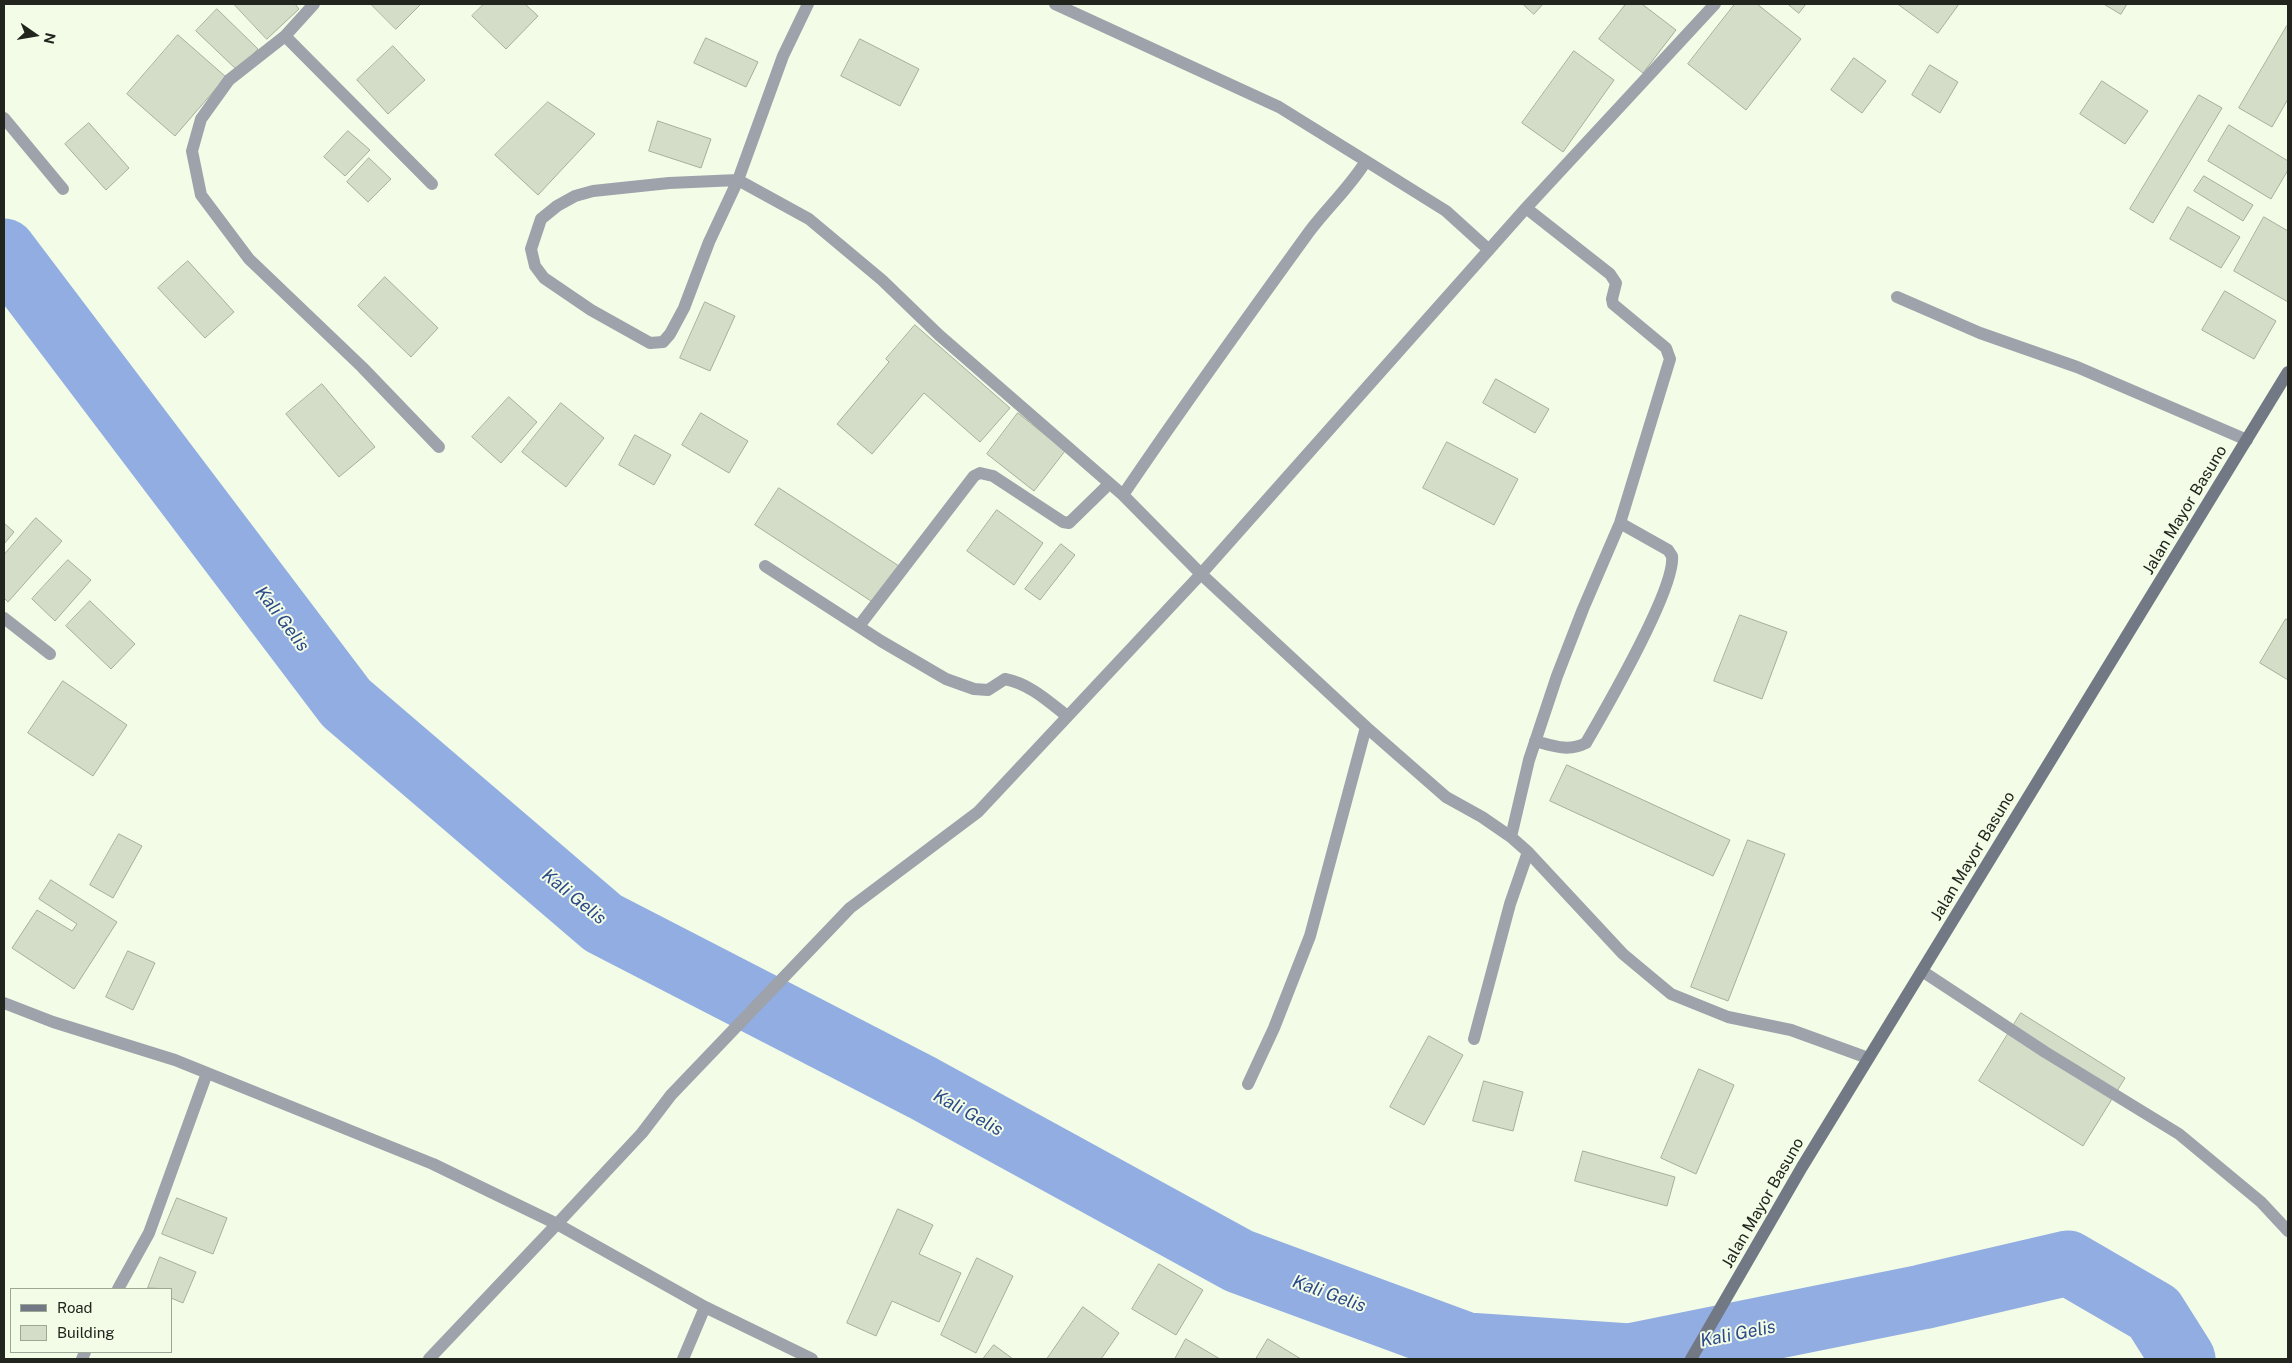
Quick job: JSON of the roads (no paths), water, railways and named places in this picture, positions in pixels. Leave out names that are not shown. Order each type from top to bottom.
[{"type":"main road","name":"Jalan Mayor Basuno","points":[[1691,1359],[1802,1167],[2288,372]]},
{"type":"street","points":[[314,4],[286,36],[229,80],[201,119],[192,151],[201,196],[249,259],[362,366],[439,447]]},
{"type":"street","points":[[808,4],[783,56],[738,180],[709,242],[684,308],[670,334],[663,342],[650,343],[591,310],[544,278],[535,266],[531,249],[541,219],[557,206],[575,196],[593,191],[669,183],[738,180],[809,219],[882,280],[939,336],[1109,484],[1123,494],[1201,574],[1366,727],[1446,796],[1511,837],[1528,852],[1623,954],[1671,994],[1728,1017],[1791,1030],[1868,1058]]},
{"type":"street","points":[[1055,4],[1279,106],[1446,211],[1489,250]]},
{"type":"street","points":[[429,1359],[642,1134],[671,1095],[850,908],[978,812],[1201,574],[1526,208],[1715,4]]},
{"type":"street","points":[[286,36],[432,184]]},
{"type":"street","points":[[4,118],[63,189]]},
{"type":"street","points":[[1123,494],[1171,423],[1305,238],[1366,161]]},
{"type":"street","points":[[1511,837],[1535,741],[1576,626],[1620,523],[1668,368],[1669,353],[1666,348],[1613,304],[1612,299],[1616,283],[1610,274],[1526,208]]},
{"type":"street","points":[[1897,297],[1980,333],[2077,367],[2247,440]]},
{"type":"street","points":[[859,626],[974,476],[980,473],[993,476],[1062,522],[1069,523],[1109,484]]},
{"type":"street","points":[[1535,741],[1562,749],[1577,748],[1586,743],[1627,668],[1671,573],[1672,556],[1668,550],[1620,523]]},
{"type":"street","points":[[765,566],[881,641],[958,685],[988,690],[1005,679],[1015,681],[1043,696],[1067,716]]},
{"type":"street","points":[[4,618],[50,654]]},
{"type":"street","points":[[1248,1084],[1274,1028],[1310,936],[1366,727]]},
{"type":"street","points":[[1474,1039],[1510,904],[1528,852]]},
{"type":"street","points":[[1922,971],[2046,1052],[2179,1134],[2261,1202],[2288,1231]]},
{"type":"street","points":[[4,1003],[53,1022],[175,1060],[433,1164],[557,1224],[705,1307],[812,1359]]},
{"type":"street","points":[[119,1288],[149,1233],[207,1073]]},
{"type":"street","points":[[683,1359],[705,1307]]},
{"type":"waterway","name":"Kali Gelis","points":[[4,251],[346,703],[603,923],[923,1088],[1239,1261],[1467,1345],[1629,1356],[1922,1297],[2068,1263],[2154,1313],[2183,1359]]}]
